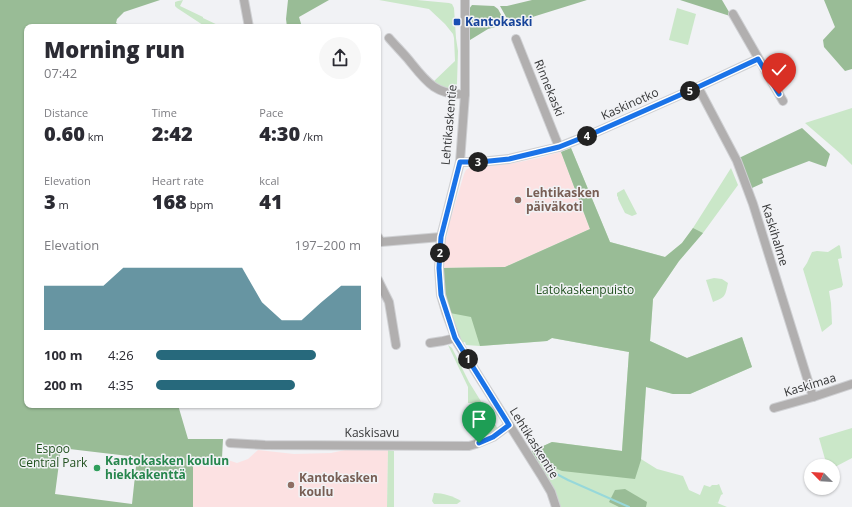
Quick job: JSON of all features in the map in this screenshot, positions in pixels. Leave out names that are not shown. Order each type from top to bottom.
[{"type":"street","points":[[244,0],[249,24]]},
{"type":"street","name":"Lehtikaskentie","points":[[465,0],[465,94],[460,162],[441,237],[439,268],[441,295],[455,338],[541,475],[551,492],[556,507]]},
{"type":"street","points":[[734,14],[783,101]]},
{"type":"street","points":[[389,38],[429,84],[449,93],[465,94]]},
{"type":"street","name":"Rinnekaski","points":[[516,39],[559,147]]},
{"type":"street","name":"Kaskinotko","points":[[460,162],[480,162],[509,159],[559,147],[594,133],[758,59]]},
{"type":"street","name":"Kaskihalme","points":[[698,87],[737,161],[753,204],[813,397]]},
{"type":"street","points":[[381,242],[441,237]]},
{"type":"street","points":[[381,286],[389,302],[396,345]]},
{"type":"street","points":[[430,343],[455,338]]},
{"type":"street","name":"Kaskimaa","points":[[774,408],[852,384]]},
{"type":"street","name":"Kaskisavu","points":[[230,444],[469,446],[493,437],[509,425]]},
{"type":"shaded area","name":"Lehtikasken päiväkoti","points":[[561,152],[590,229],[505,267],[442,268],[444,238],[447,237],[449,225],[466,170],[469,168],[509,164]]},
{"type":"shaded area","name":"Kantokasken koulu","points":[[258,450],[294,454],[331,453],[345,450],[388,450],[387,507],[193,507],[193,461],[217,462],[222,458],[237,463],[248,459]]},
{"type":"green space","name":"Espoo Central Park","points":[[0,0],[160,0],[124,12],[117,19],[116,23],[118,24],[24,24],[24,408],[179,408],[188,439],[223,439],[222,458],[217,462],[193,461],[193,507],[0,507]],"holes":[[[61,448],[137,457],[132,504],[55,494]]]},
{"type":"green space","points":[[183,0],[180,6],[216,24],[201,24],[177,8],[175,6],[175,2]]},
{"type":"green space","points":[[288,0],[329,0],[299,17],[301,24],[287,24]]},
{"type":"green space","points":[[379,0],[417,0],[452,4],[454,8],[458,51],[456,90],[450,90],[432,83],[455,61],[453,34],[445,24],[429,9]]},
{"type":"green space","points":[[532,0],[587,0],[510,24],[500,6],[507,6]]},
{"type":"green space","points":[[680,0],[722,0],[730,16]]},
{"type":"green space","points":[[824,0],[852,0],[852,69],[845,71],[824,47],[823,40],[835,27]]},
{"type":"green space","points":[[472,5],[494,6],[498,9],[506,24],[488,29],[470,40],[469,9]]},
{"type":"green space","points":[[677,8],[696,14],[688,45],[669,40]]},
{"type":"green space","points":[[852,108],[852,165],[805,123]]},
{"type":"green space","points":[[802,128],[830,154],[826,167],[809,161],[762,179],[763,183],[752,188],[746,186],[739,158]]},
{"type":"green space","name":"Latokaskenpuisto","points":[[571,148],[610,242],[665,257],[682,243],[731,168],[738,185],[703,233],[679,261],[653,299],[650,341],[687,358],[742,337],[752,367],[690,394],[673,394],[646,387],[641,459],[657,469],[683,476],[689,490],[700,495],[704,485],[710,487],[712,485],[719,484],[723,494],[721,495],[718,503],[715,502],[727,507],[558,507],[529,453],[552,442],[622,451],[629,352],[552,338],[547,341],[480,346],[466,345],[465,342],[462,343],[449,308],[442,268],[505,267],[590,229],[561,152]]},
{"type":"green space","name":"Latokaskenpuisto","points":[[571,148],[610,242],[665,257],[682,243],[693,228],[703,233],[679,261],[653,299],[650,341],[687,358],[742,337],[752,367],[690,394],[673,394],[646,387],[641,460],[635,479],[562,471],[538,461],[532,451],[552,442],[622,451],[629,352],[552,338],[547,341],[480,346],[471,317],[450,313],[445,294],[442,268],[505,267],[590,229],[561,152]]},
{"type":"green space","points":[[624,189],[637,214],[632,216],[625,213],[617,196],[617,193]]},
{"type":"green space","points":[[839,245],[842,258],[838,259],[843,285],[842,287],[829,291],[832,324],[822,332],[803,269],[812,252],[828,252]]},
{"type":"green space","points":[[714,278],[722,279],[728,283],[724,296],[713,302],[706,280]]},
{"type":"green space","points":[[448,345],[452,348],[469,382],[498,429],[494,433],[478,440],[477,438],[489,415],[480,403],[468,403],[468,387]]},
{"type":"green space","points":[[852,428],[852,458],[840,464],[840,459],[825,459],[819,438]]},
{"type":"green space","points":[[388,450],[394,451],[394,507],[387,507]]},
{"type":"green space","points":[[625,489],[647,502],[646,507],[619,507],[609,502],[615,490]]},
{"type":"green space","points":[[434,493],[448,495],[461,501],[457,504],[434,504],[432,501]]},
{"type":"waterway","points":[[549,470],[629,507]]},
{"type":"place","name":"Kantokaski","points":[[457,22]]},
{"type":"place","name":"Lehtikasken päiväkoti","points":[[518,200]]},
{"type":"place","name":"Kantokasken koulun hiekkakenttä","points":[[97,468]]},
{"type":"place","name":"Kantokasken koulu","points":[[291,485]]},
{"type":"route","points":[[479,443],[493,437],[509,425],[455,338],[441,295],[439,268],[441,237],[460,162],[480,162],[509,159],[559,147],[594,133],[758,59],[779,94]]}]
